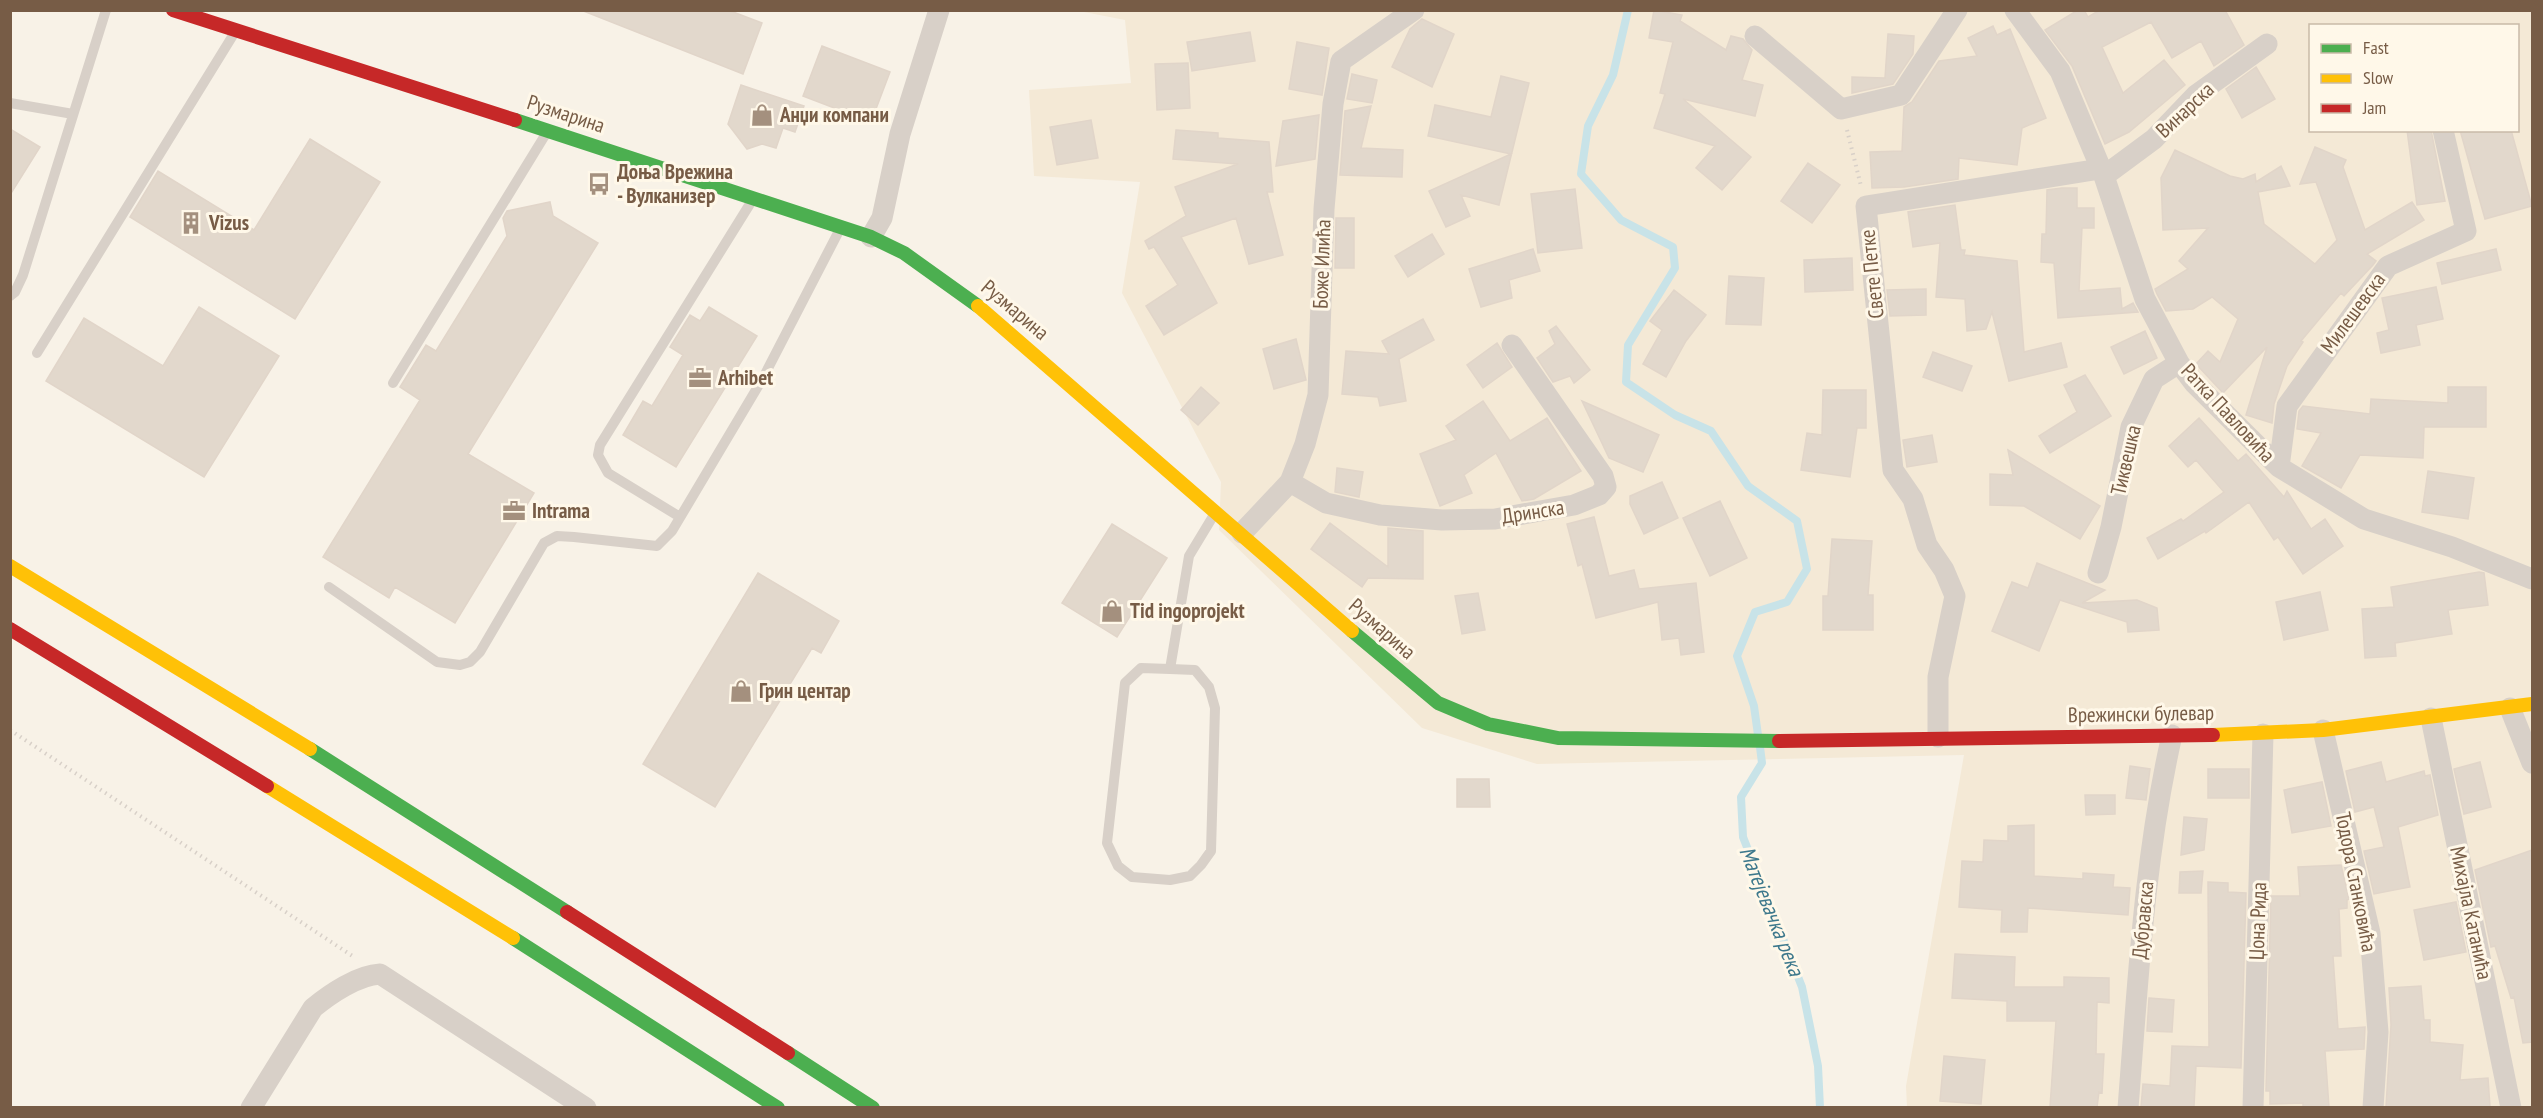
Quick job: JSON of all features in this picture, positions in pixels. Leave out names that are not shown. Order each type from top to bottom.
[{"type":"main road","name":"Рузмарина","points":[[173,10],[754,197],[871,237],[904,253],[967,297],[1216,510],[1395,669],[1438,703],[1488,724],[1558,738],[1748,741]]},
{"type":"main road","points":[[10,566],[303,744],[873,1107]]},
{"type":"main road","points":[[10,629],[443,893],[778,1107]]},
{"type":"main road","name":"Врежински булевар","points":[[1748,741],[2263,734],[2432,718],[2532,704]]},
{"type":"street","points":[[871,237],[882,218],[900,134],[939,10]]},
{"type":"street","name":"Боже Илића","points":[[1242,533],[1290,482],[1305,444],[1318,395],[1324,209],[1333,104],[1341,61],[1414,10]]},
{"type":"street","points":[[1755,36],[1841,109],[1901,95],[1957,10]]},
{"type":"street","name":"Ратка Павловића","points":[[2015,10],[2060,71],[2102,173],[2145,299],[2179,363],[2194,383],[2279,467],[2364,519],[2452,547],[2532,579]]},
{"type":"street","name":"Винарска","points":[[2102,173],[2154,139],[2196,95],[2267,44]]},
{"type":"street","name":"Милешевска","points":[[2279,467],[2287,406],[2388,266],[2466,231],[2443,132]]},
{"type":"street","name":"Свете Петке","points":[[1938,737],[1938,677],[1955,596],[1944,570],[1927,545],[1913,499],[1893,470],[1866,206],[2102,173]]},
{"type":"street","name":"Дринска","points":[[1290,482],[1326,503],[1380,515],[1442,520],[1495,519],[1574,506],[1599,495],[1606,487],[1603,476],[1512,345]]},
{"type":"street","name":"Тиквешка","points":[[2098,573],[2111,527],[2131,427],[2154,379],[2179,363]]},
{"type":"street","points":[[2510,708],[2532,763]]},
{"type":"street","name":"Михајла Катанића","points":[[2432,718],[2511,1107]]},
{"type":"street","name":"Тодора Станковића","points":[[2323,730],[2370,933],[2378,1032],[2373,1107]]},
{"type":"street","name":"Џона Рида","points":[[2253,1107],[2263,734]]},
{"type":"street","name":"Дубравска","points":[[2128,1107],[2145,888],[2157,802],[2172,735]]},
{"type":"street","points":[[251,1107],[313,1008],[325,998],[365,977],[380,974],[586,1107]]},
{"type":"lane","points":[[10,296],[15,292],[23,275],[106,10]]},
{"type":"lane","points":[[37,353],[236,31]]},
{"type":"lane","points":[[10,103],[73,114]]},
{"type":"lane","points":[[393,383],[548,130]]},
{"type":"lane","points":[[680,517],[608,473],[598,455],[600,445],[754,197]]},
{"type":"lane","points":[[329,586],[437,662],[460,665],[470,662],[480,652],[544,543],[557,536],[657,546],[680,517],[763,378],[841,227]]},
{"type":"lane","points":[[1170,669],[1189,556],[1216,510]]},
{"type":"lane","points":[[1141,668],[1170,669],[1195,670],[1209,687],[1215,708],[1211,851],[1190,876],[1170,880],[1132,877],[1118,866],[1107,843],[1125,682],[1141,668]]},
{"type":"path","points":[[1841,109],[1866,206]]},
{"type":"path","points":[[10,730],[380,974]]},
{"type":"shaded area","points":[[1079,11],[2532,11],[2532,1107],[1907,1107],[1906,1086],[1964,755],[1537,764],[1422,728],[1219,530],[1221,482],[1122,293],[1140,182],[1034,176],[1029,90],[1131,83],[1125,20]]},
{"type":"building","points":[[581,10],[728,10],[762,23],[743,74]]},
{"type":"building","points":[[1654,10],[1682,15],[1680,21],[1726,50],[1731,36],[1743,39],[1752,50],[1742,80],[1763,85],[1755,116],[1683,99],[1751,157],[1722,190],[1696,168],[1715,146],[1654,128],[1665,94],[1660,93],[1673,42],[1649,38]]},
{"type":"building","points":[[2078,10],[2084,10],[2088,17],[2100,10],[2225,10],[2244,45],[2214,66],[2201,41],[2172,58],[2151,22],[2102,47],[2123,93],[2164,60],[2185,85],[2129,132],[2105,144],[2072,66],[2045,30]]},
{"type":"building","points":[[1422,19],[1454,34],[1432,87],[1392,67],[1410,29]]},
{"type":"building","points":[[1993,26],[1997,35],[2010,29],[2046,118],[2022,128],[2017,165],[1959,158],[1958,179],[1904,187],[1872,188],[1870,152],[1902,151],[1904,107],[1912,102],[1939,61],[1977,56],[1968,38]]},
{"type":"building","points":[[1250,32],[1255,61],[1192,71],[1187,42]]},
{"type":"building","points":[[1888,34],[1914,36],[1913,54],[1893,84],[1852,93],[1852,77],[1885,78]]},
{"type":"building","points":[[1297,42],[1329,48],[1322,95],[1289,89]]},
{"type":"building","points":[[822,46],[890,72],[871,122],[803,96]]},
{"type":"building","points":[[1188,63],[1190,108],[1157,110],[1155,64]]},
{"type":"building","points":[[2256,67],[2275,99],[2242,118],[2226,89]]},
{"type":"building","points":[[1352,74],[1377,80],[1372,103],[1347,99]]},
{"type":"building","points":[[1501,76],[1529,83],[1499,205],[1461,195],[1470,216],[1446,227],[1429,191],[1511,154],[1428,136],[1435,105],[1491,117]]},
{"type":"building","points":[[741,85],[804,106],[795,132],[783,128],[776,148],[762,144],[747,149],[728,124]]},
{"type":"building","points":[[1371,106],[1361,148],[1403,150],[1402,177],[1340,175],[1345,111]]},
{"type":"building","points":[[1319,115],[1315,159],[1276,166],[1283,121]]},
{"type":"building","points":[[1091,120],[1098,158],[1057,165],[1050,127]]},
{"type":"building","points":[[10,129],[40,147],[10,195]]},
{"type":"building","points":[[1176,130],[1218,133],[1218,138],[1269,142],[1273,192],[1267,192],[1283,255],[1249,264],[1236,218],[1181,237],[1217,303],[1164,335],[1146,306],[1178,285],[1154,247],[1149,249],[1145,241],[1186,216],[1175,187],[1238,164],[1173,159]]},
{"type":"building","points":[[2407,132],[2431,132],[2445,201],[2417,205]]},
{"type":"building","points":[[2461,132],[2512,132],[2532,206],[2485,219]]},
{"type":"building","name":"Vizus","points":[[310,139],[380,182],[295,319],[130,217],[158,171],[254,230]]},
{"type":"building","points":[[2315,147],[2346,160],[2343,167],[2365,230],[2412,202],[2424,220],[2367,254],[2376,261],[2373,265],[2344,296],[2341,293],[2301,341],[2303,342],[2287,366],[2274,404],[2272,423],[2246,415],[2267,347],[2223,393],[2196,364],[2208,351],[2220,362],[2238,319],[2212,297],[2193,309],[2166,311],[2157,294],[2155,289],[2188,269],[2179,261],[2208,228],[2163,230],[2161,178],[2175,150],[2230,176],[2243,179],[2255,174],[2256,182],[2281,166],[2290,186],[2258,192],[2264,224],[2315,264],[2337,240],[2316,182],[2300,184]]},
{"type":"building","points":[[1808,163],[1840,185],[1812,223],[1781,201]]},
{"type":"building","points":[[2077,188],[2077,208],[2094,208],[2094,228],[2082,228],[2079,291],[2120,288],[2122,309],[2133,303],[2138,312],[2058,318],[2054,263],[2041,262],[2042,234],[2046,234],[2047,190]]},
{"type":"building","points":[[1575,189],[1582,248],[1538,253],[1531,194]]},
{"type":"building","points":[[550,202],[553,216],[598,243],[468,454],[534,493],[455,623],[395,587],[389,598],[323,557],[420,400],[400,387],[426,345],[436,351],[507,236],[503,218],[507,211]]},
{"type":"building","points":[[1955,205],[1961,250],[1965,250],[1964,255],[2017,261],[2024,352],[2061,343],[2067,367],[2009,381],[1992,312],[1986,329],[1967,331],[1965,299],[1936,297],[1940,243],[1913,247],[1908,212]]},
{"type":"building","points":[[1336,218],[1354,218],[1354,268],[1335,268]]},
{"type":"building","points":[[1432,234],[1444,254],[1408,277],[1395,256]]},
{"type":"building","points":[[1533,249],[1540,271],[1509,280],[1512,298],[1481,307],[1469,269]]},
{"type":"building","points":[[2496,249],[2501,270],[2442,284],[2437,263]]},
{"type":"building","points":[[1852,258],[1853,290],[1805,292],[1804,260]]},
{"type":"building","points":[[1729,276],[1764,278],[1761,325],[1726,324]]},
{"type":"building","points":[[2436,287],[2443,319],[2416,325],[2420,345],[2381,353],[2377,333],[2389,330],[2382,298]]},
{"type":"building","points":[[1926,289],[1926,315],[1890,316],[1887,290]]},
{"type":"building","points":[[1674,290],[1706,315],[1686,341],[1666,377],[1643,364],[1662,330],[1650,321]]},
{"type":"building","points":[[199,307],[279,356],[204,477],[46,381],[84,318],[163,366]]},
{"type":"building","name":"Arhibet","points":[[709,307],[757,336],[676,467],[623,435],[643,401],[652,406],[683,355],[670,347],[690,315],[700,321]]},
{"type":"building","points":[[1423,319],[1434,340],[1399,359],[1406,401],[1380,406],[1378,397],[1342,394],[1346,351],[1389,354],[1382,341]]},
{"type":"building","points":[[1556,326],[1590,370],[1574,383],[1570,376],[1553,382],[1537,358],[1555,344],[1549,331]]},
{"type":"building","points":[[2145,331],[2157,358],[2124,374],[2111,347]]},
{"type":"building","points":[[1296,339],[1306,380],[1274,389],[1263,349]]},
{"type":"building","points":[[1497,343],[1512,367],[1483,388],[1467,365]]},
{"type":"building","points":[[1933,352],[1972,366],[1962,391],[1923,377]]},
{"type":"building","points":[[2085,375],[2111,416],[2050,453],[2039,436],[2077,412],[2064,385]]},
{"type":"building","points":[[1201,387],[1219,403],[1198,425],[1181,410]]},
{"type":"building","points":[[2448,387],[2486,387],[2486,427],[2424,427],[2423,458],[2360,455],[2341,488],[2302,466],[2321,433],[2297,429],[2299,411],[2303,406],[2370,414],[2371,399],[2448,403]]},
{"type":"building","points":[[1823,390],[1866,390],[1866,428],[1857,428],[1850,477],[1801,470],[1807,433],[1822,435]]},
{"type":"building","points":[[1483,401],[1510,441],[1547,418],[1581,471],[1534,499],[1522,501],[1496,453],[1464,475],[1472,493],[1440,506],[1420,454],[1456,440],[1446,426]]},
{"type":"building","points":[[1582,401],[1659,435],[1643,472],[1609,458]]},
{"type":"building","points":[[2199,418],[2238,461],[2246,454],[2284,497],[2287,491],[2311,529],[2325,519],[2343,546],[2303,574],[2278,537],[2274,540],[2249,502],[2206,533],[2205,531],[2158,559],[2147,538],[2181,519],[2183,521],[2224,492],[2196,460],[2188,467],[2169,446]]},
{"type":"building","points":[[1932,435],[1937,462],[1907,467],[1903,440]]},
{"type":"building","points":[[2008,450],[2100,506],[2080,539],[2024,506],[1990,505],[1990,474],[2013,475]]},
{"type":"building","points":[[1337,468],[1363,472],[1359,497],[1335,492]]},
{"type":"building","points":[[2428,471],[2474,478],[2468,519],[2422,512]]},
{"type":"building","points":[[1662,482],[1678,518],[1644,534],[1630,504],[1630,496]]},
{"type":"building","points":[[1720,501],[1747,558],[1710,576],[1683,518]]},
{"type":"building","points":[[1594,517],[1609,576],[1634,570],[1639,589],[1696,583],[1704,652],[1681,655],[1679,638],[1662,640],[1658,602],[1596,618],[1582,564],[1578,566],[1567,524]]},
{"type":"building","points":[[1330,523],[1388,567],[1388,528],[1423,531],[1423,579],[1368,578],[1362,587],[1311,549]]},
{"type":"building","points":[[1112,524],[1167,558],[1117,637],[1062,603]]},
{"type":"building","points":[[1832,539],[1872,541],[1868,595],[1873,595],[1873,630],[1823,630],[1823,596],[1828,596]]},
{"type":"building","points":[[2037,563],[2105,590],[2082,603],[2137,600],[2157,608],[2159,630],[2128,632],[2127,622],[2060,600],[2039,651],[1992,631],[2012,582],[2028,588]]},
{"type":"building","points":[[758,573],[839,621],[821,653],[812,648],[715,807],[643,764]]},
{"type":"building","points":[[2484,573],[2488,605],[2448,610],[2452,634],[2395,643],[2396,656],[2365,658],[2362,609],[2394,607],[2391,587]]},
{"type":"building","points":[[2320,592],[2328,630],[2284,640],[2276,602]]},
{"type":"building","points":[[1478,593],[1485,630],[1462,634],[1455,596]]},
{"type":"building","points":[[2381,762],[2386,782],[2424,771],[2425,776],[2430,775],[2438,815],[2398,827],[2410,887],[2374,894],[2364,851],[2384,847],[2374,807],[2355,812],[2346,771]]},
{"type":"building","points":[[2480,762],[2491,807],[2464,814],[2454,769]]},
{"type":"building","points":[[2130,766],[2150,769],[2146,800],[2126,798]]},
{"type":"building","points":[[2208,769],[2249,769],[2249,798],[2208,798]]},
{"type":"building","points":[[1457,779],[1489,779],[1490,807],[1457,807]]},
{"type":"building","points":[[2322,782],[2331,826],[2292,833],[2284,790]]},
{"type":"building","points":[[2085,795],[2115,795],[2115,814],[2086,815]]},
{"type":"building","points":[[2184,817],[2207,819],[2204,850],[2181,855]]},
{"type":"building","points":[[2034,825],[2034,876],[2083,879],[2083,873],[2114,875],[2113,887],[2130,888],[2128,915],[2028,908],[2027,932],[2001,932],[2002,910],[1959,907],[1962,861],[1983,862],[1984,840],[2008,841],[2008,826]]},
{"type":"building","points":[[2532,850],[2532,1042],[2523,1043],[2514,997],[2511,998],[2495,946],[2491,947],[2475,870]]},
{"type":"building","points":[[2341,865],[2349,899],[2347,908],[2339,909],[2341,956],[2333,956],[2338,1029],[2365,1027],[2364,1049],[2325,1051],[2329,1107],[2303,1107],[2303,1103],[2270,1104],[2270,1091],[2266,1091],[2271,896],[2300,896],[2298,867]]},
{"type":"building","points":[[2203,871],[2201,893],[2179,893],[2180,872]]},
{"type":"building","points":[[2208,882],[2228,883],[2228,892],[2246,893],[2241,1068],[2196,1066],[2194,1107],[2141,1107],[2143,1084],[2170,1086],[2172,1046],[2209,1047]]},
{"type":"building","points":[[2456,902],[2466,952],[2424,960],[2414,910]]},
{"type":"building","points":[[1955,954],[2015,957],[2014,987],[2064,987],[2064,977],[2109,978],[2109,1003],[2097,1002],[2096,1054],[2104,1054],[2102,1093],[2099,1092],[2097,1107],[2050,1107],[2056,1021],[2007,1021],[2007,1001],[1952,998]]},
{"type":"building","points":[[2421,986],[2424,1020],[2430,1020],[2430,1042],[2463,1045],[2460,1080],[2488,1078],[2490,1107],[2386,1107],[2391,1025],[2389,988]]},
{"type":"building","points":[[2149,998],[2174,1000],[2172,1032],[2147,1031]]},
{"type":"building","points":[[1944,1056],[1985,1060],[1981,1104],[1940,1101]]},
{"type":"waterway","name":"Матејевачка река","points":[[1628,10],[1613,75],[1588,126],[1581,174],[1621,220],[1673,247],[1675,268],[1628,345],[1626,382],[1675,415],[1711,431],[1748,486],[1797,521],[1807,569],[1787,602],[1755,612],[1737,656],[1754,706],[1758,735]]},
{"type":"waterway","name":"Матејевачка река","points":[[1760,747],[1762,763],[1741,797],[1743,837],[1802,987],[1818,1066],[1820,1108]]},
{"type":"traffic: fast","points":[[515,120],[871,237],[904,253],[978,306]]},
{"type":"traffic: fast","points":[[1352,631],[1438,703],[1488,724],[1558,738],[1779,741]]},
{"type":"traffic: fast","points":[[310,749],[567,912]]},
{"type":"traffic: fast","points":[[513,938],[778,1108]]},
{"type":"traffic: fast","points":[[788,1053],[873,1108]]},
{"type":"traffic: slow","points":[[978,306],[1352,631]]},
{"type":"traffic: slow","points":[[10,566],[310,749]]},
{"type":"traffic: slow","points":[[2213,735],[2323,730],[2532,704]]},
{"type":"traffic: slow","points":[[267,786],[513,938]]},
{"type":"traffic: jam","points":[[173,10],[515,120]]},
{"type":"traffic: jam","points":[[10,629],[267,786]]},
{"type":"traffic: jam","points":[[1779,741],[2213,735]]},
{"type":"traffic: jam","points":[[567,912],[788,1053]]},
{"type":"place","name":"Анџи компани","points":[[762,115]]},
{"type":"place","name":"Доња Врежина - Вулканизер","points":[[599,184]]},
{"type":"place","name":"Vizus","points":[[191,223]]},
{"type":"place","name":"Arhibet","points":[[700,378]]},
{"type":"place","name":"Intrama","points":[[514,511]]},
{"type":"place","name":"Tid ingoprojekt","points":[[1112,611]]},
{"type":"place","name":"Грин центар","points":[[741,691]]}]
